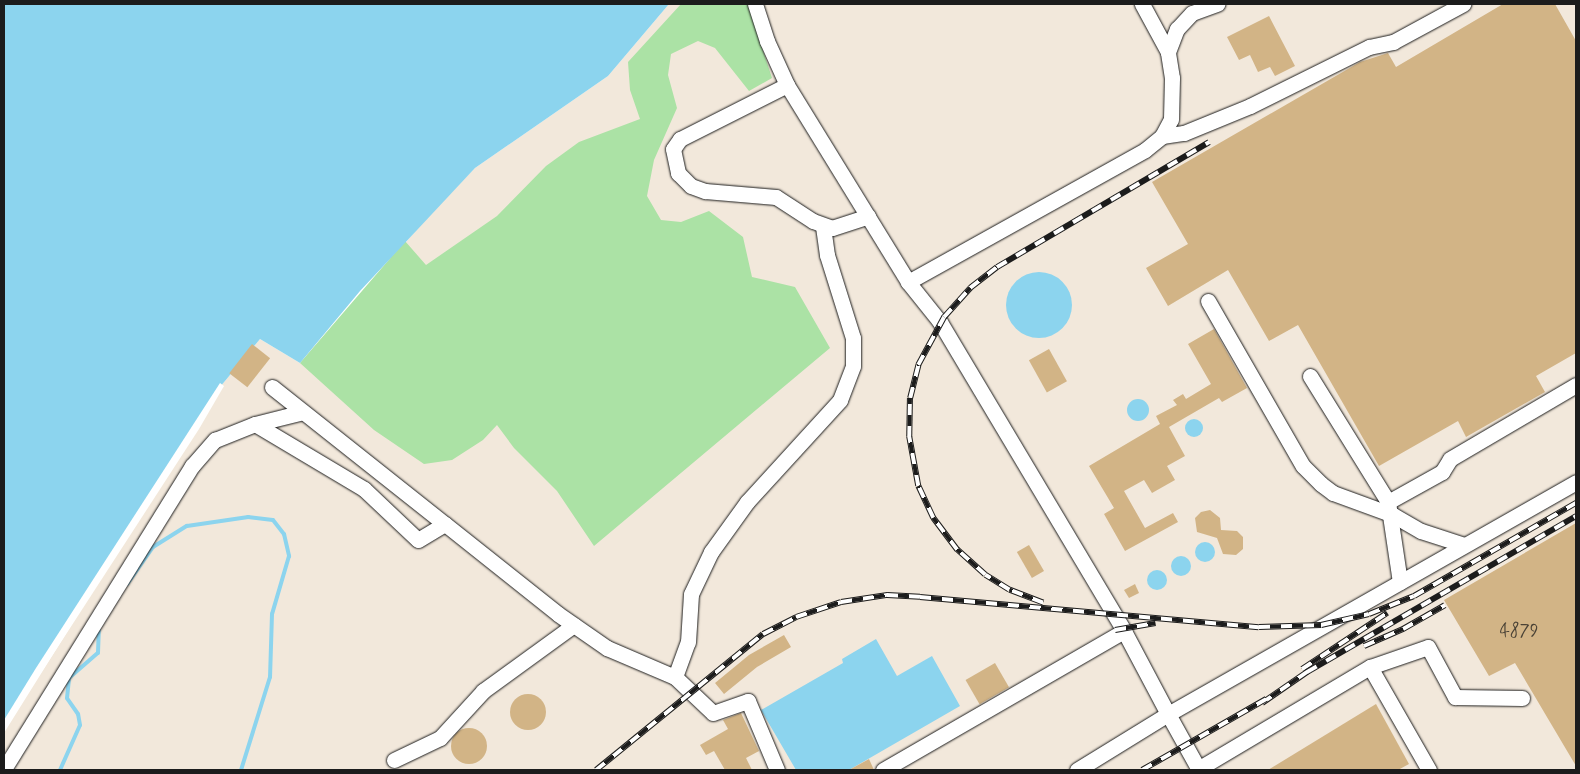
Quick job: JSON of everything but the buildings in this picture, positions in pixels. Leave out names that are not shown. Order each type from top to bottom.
[{"type":"lane","points":[[755,4],[767,41],[787,85],[908,282],[940,322],[1124,631],[1199,770],[1370,666],[1428,647],[1456,697],[1522,698]]},
{"type":"lane","points":[[908,282],[1145,150],[1162,136],[1171,119],[1172,78],[1168,52],[1142,4]]},
{"type":"lane","points":[[1168,52],[1177,29],[1192,13],[1217,4]]},
{"type":"lane","points":[[1162,136],[1184,133],[1250,106],[1369,47],[1393,42],[1463,4]]},
{"type":"lane","points":[[787,85],[680,139],[673,149],[674,162],[678,173],[691,186],[705,191],[776,197],[823,225],[832,228],[848,225],[868,216]]},
{"type":"lane","points":[[675,677],[688,642],[690,594],[711,552],[747,502],[840,400],[853,366],[853,338],[827,255],[823,225]]},
{"type":"lane","points":[[1208,301],[1303,466],[1333,493],[1391,508],[1442,472],[1450,458],[1576,385]]},
{"type":"lane","points":[[1310,376],[1391,508],[1421,531],[1464,545]]},
{"type":"lane","points":[[272,387],[574,625],[607,648],[675,677],[713,713],[748,701],[777,770]]},
{"type":"lane","points":[[4,769],[192,466],[215,440],[255,424],[303,412]]},
{"type":"lane","points":[[255,424],[364,489],[418,540],[445,524]]},
{"type":"lane","points":[[1077,770],[1168,714],[1576,482]]},
{"type":"lane","points":[[1391,508],[1400,582]]},
{"type":"lane","points":[[394,760],[440,738],[483,691],[574,625]]},
{"type":"lane","points":[[883,770],[1124,631]]},
{"type":"lane","points":[[1370,666],[1430,770]]},
{"type":"shaded area","points":[[669,4],[1576,4],[1576,770],[4,770],[4,733],[220,387],[260,339],[300,363],[427,218],[475,168],[608,76]]},
{"type":"green space","points":[[681,4],[748,4],[772,78],[749,91],[715,48],[698,41],[671,54],[668,75],[677,108],[654,160],[647,196],[661,220],[681,222],[709,211],[743,237],[752,277],[795,287],[830,348],[594,546],[557,491],[514,448],[497,425],[483,440],[452,460],[424,464],[374,430],[300,363],[405,241],[426,265],[497,216],[546,166],[579,142],[640,119],[630,90],[628,62]]},
{"type":"water","points":[[4,4],[669,4],[608,76],[475,168],[360,291],[300,363],[260,339],[220,387],[4,728]]},
{"type":"water","points":[[1039,272],[1051,275],[1062,282],[1069,293],[1072,305],[1069,317],[1062,328],[1051,335],[1039,338],[1027,335],[1016,328],[1009,317],[1006,305],[1009,293],[1016,282],[1027,275]]},
{"type":"water","points":[[1138,399],[1146,402],[1149,410],[1146,418],[1138,421],[1130,418],[1127,410],[1130,402]]},
{"type":"water","points":[[1194,419],[1200,422],[1203,428],[1200,434],[1194,437],[1188,434],[1185,428],[1188,422]]},
{"type":"water","points":[[1205,542],[1212,545],[1215,552],[1212,559],[1205,562],[1198,559],[1195,552],[1198,545]]},
{"type":"water","points":[[1181,556],[1188,559],[1191,566],[1188,573],[1181,576],[1174,573],[1171,566],[1174,559]]},
{"type":"water","points":[[1157,570],[1164,573],[1167,580],[1164,587],[1157,590],[1150,587],[1147,580],[1150,573]]},
{"type":"water","points":[[876,639],[897,676],[932,656],[960,706],[849,770],[796,770],[761,710],[843,663],[842,659]]},
{"type":"pier","points":[[220,383],[224,386],[199,429],[4,730],[4,720],[36,668]]},
{"type":"waterway","points":[[127,584],[153,547],[187,526],[248,517],[273,520],[284,534],[289,556],[272,614],[270,677],[241,770]]},
{"type":"waterway","points":[[60,770],[80,725],[78,714],[67,698],[69,678],[98,653],[99,626]]},
{"type":"railway","points":[[1043,603],[1009,590],[985,575],[957,550],[933,518],[918,486],[909,437],[910,398],[918,365],[944,317],[970,288],[997,267],[1209,142]]},
{"type":"railway","points":[[596,770],[763,634],[796,617],[841,602],[887,595],[1259,627],[1321,625],[1369,614],[1414,596],[1576,503]]},
{"type":"railway","points":[[1262,703],[1307,672],[1576,516]]},
{"type":"railway","points":[[1364,646],[1403,629],[1445,605]]},
{"type":"railway","points":[[1302,669],[1387,613]]},
{"type":"railway","points":[[1115,630],[1155,623]]},
{"type":"railway","points":[[1142,770],[1266,699]]}]
